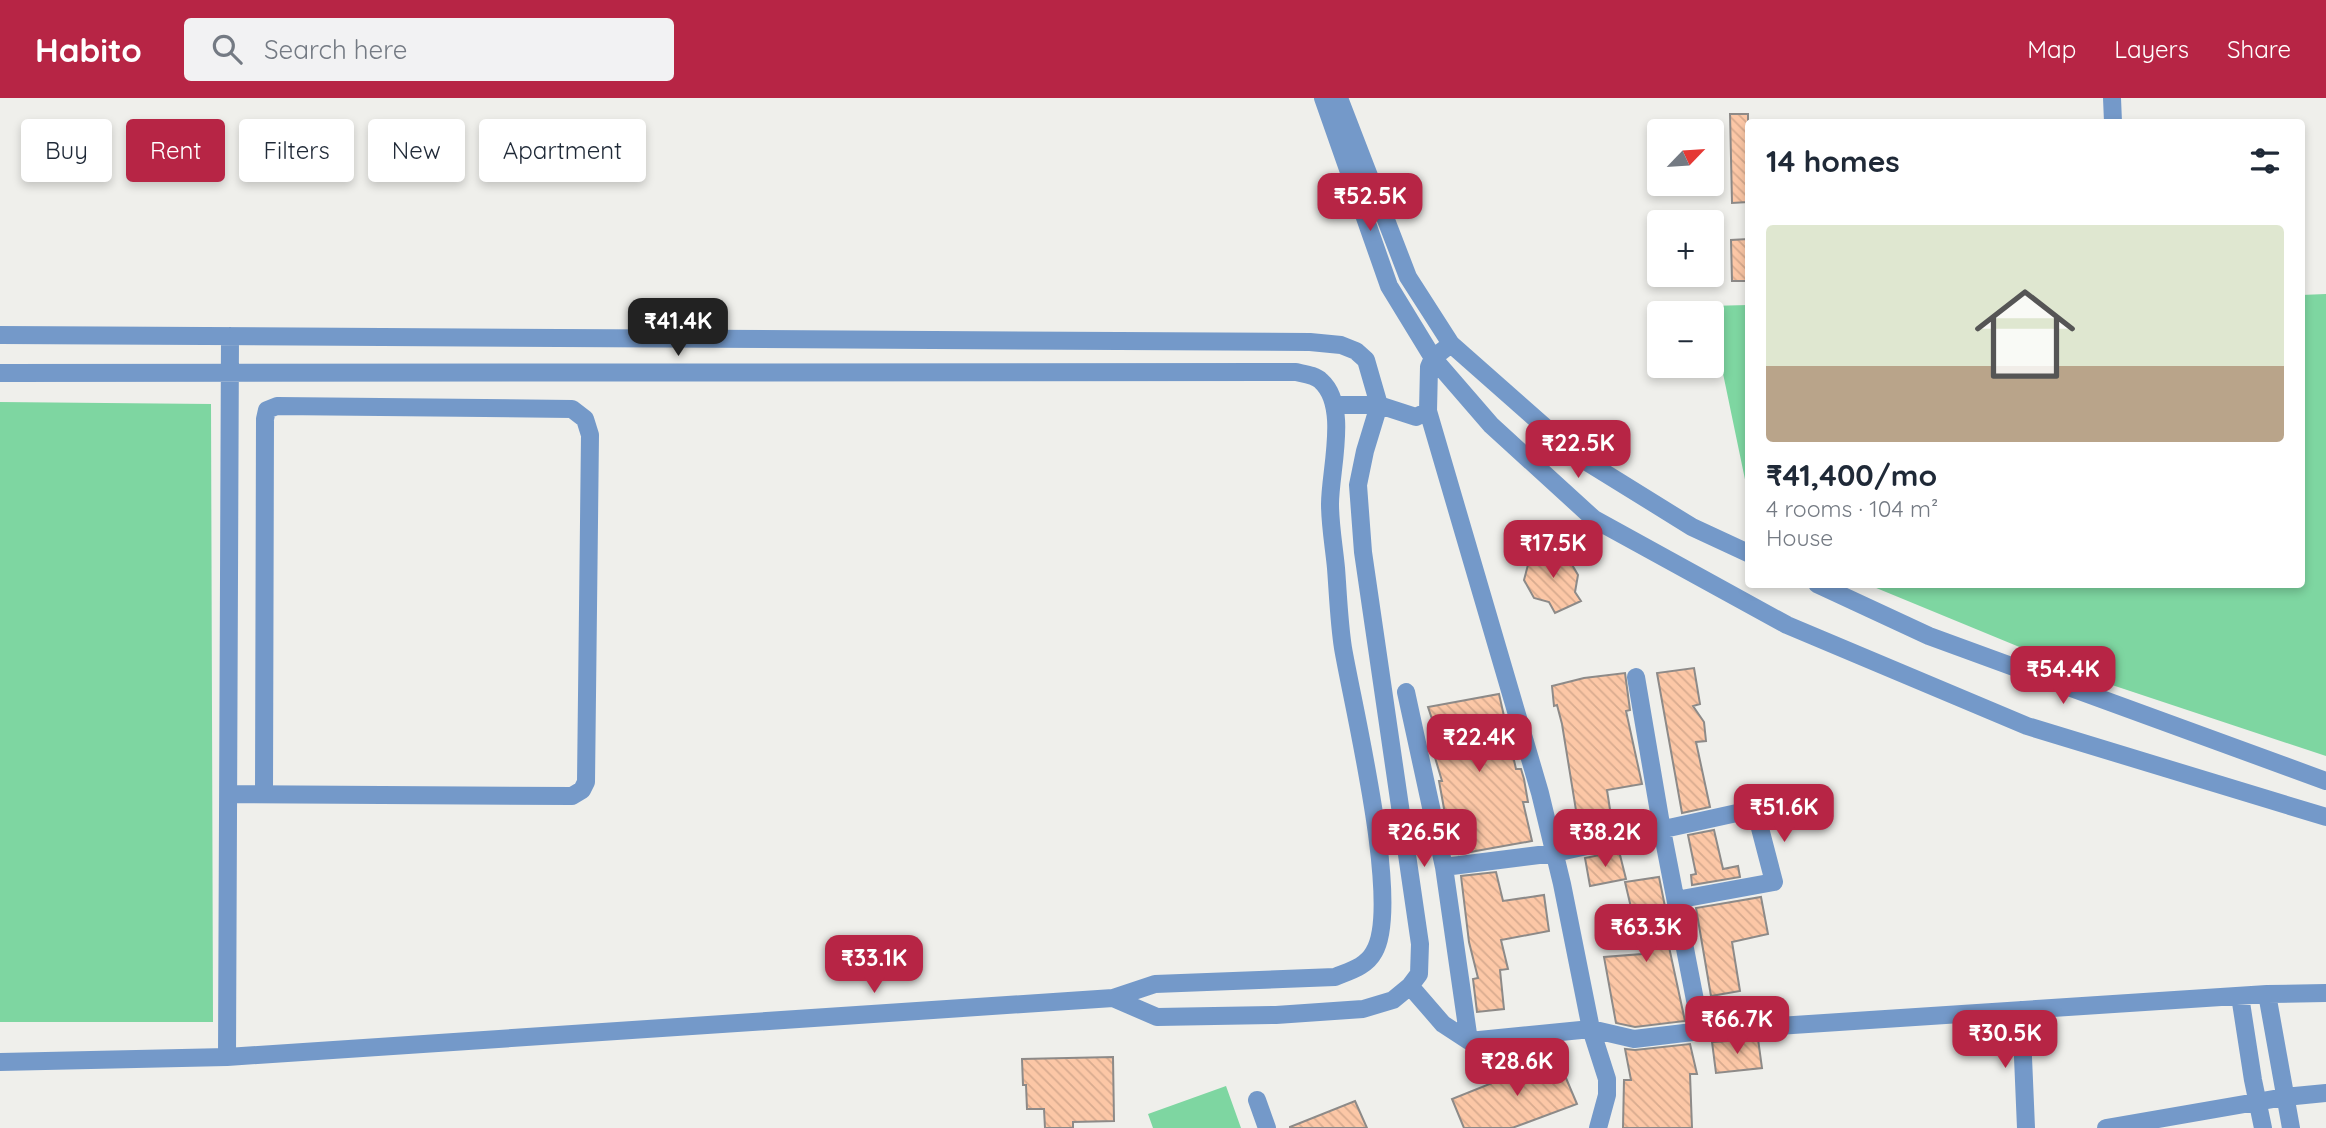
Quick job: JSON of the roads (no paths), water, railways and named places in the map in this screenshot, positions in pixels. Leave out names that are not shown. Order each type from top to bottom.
[{"type":"street","points":[[1323,98],[1388,286],[1433,358],[1491,425],[1594,519],[1787,625],[2027,726],[2326,817]]},
{"type":"street","points":[[1339,98],[1408,277],[1451,344],[1579,457],[1692,527],[1745,552]]},
{"type":"street","points":[[2112,98],[2113,119]]},
{"type":"street","points":[[0,335],[1310,342],[1341,345],[1356,351],[1366,360],[1379,405],[1358,485],[1363,552],[1420,944],[1419,974],[1410,986],[1393,1000],[1363,1009],[1276,1015],[1157,1017],[1113,998]]},
{"type":"street","points":[[227,1057],[232,374],[230,336]]},
{"type":"street","points":[[1451,344],[1433,358],[1429,367],[1428,411],[1540,793],[1555,853],[1591,1029],[1606,1079],[1607,1095],[1598,1128]]},
{"type":"street","points":[[0,373],[1296,372],[1319,378],[1330,391],[1335,404],[1336,439],[1330,504],[1343,645],[1369,788],[1383,892],[1382,928],[1374,952],[1361,967],[1335,977],[1155,984],[1113,998],[227,1057],[0,1062]]},
{"type":"street","points":[[1335,404],[1379,405],[1416,417],[1428,411]]},
{"type":"street","points":[[229,794],[572,796],[582,790],[586,782],[590,435],[585,419],[572,409],[277,406],[267,410],[264,793]]},
{"type":"street","points":[[1826,588],[1929,636],[2326,781]]},
{"type":"street","points":[[1636,677],[1701,1031]]},
{"type":"street","points":[[1406,692],[1444,867],[1469,1041]]},
{"type":"street","points":[[1444,867],[1555,853],[1755,809],[1774,882],[1676,900]]},
{"type":"street","points":[[1410,986],[1443,1024],[1469,1041],[1591,1029],[1634,1039],[1701,1031],[2326,992]]},
{"type":"street","points":[[2267,994],[2291,1128]]},
{"type":"street","points":[[2240,996],[2263,1128]]},
{"type":"street","points":[[2021,1010],[2026,1128]]},
{"type":"street","points":[[2106,1128],[2285,1097],[2326,1093]]},
{"type":"street","points":[[1257,1100],[1267,1128]]}]
